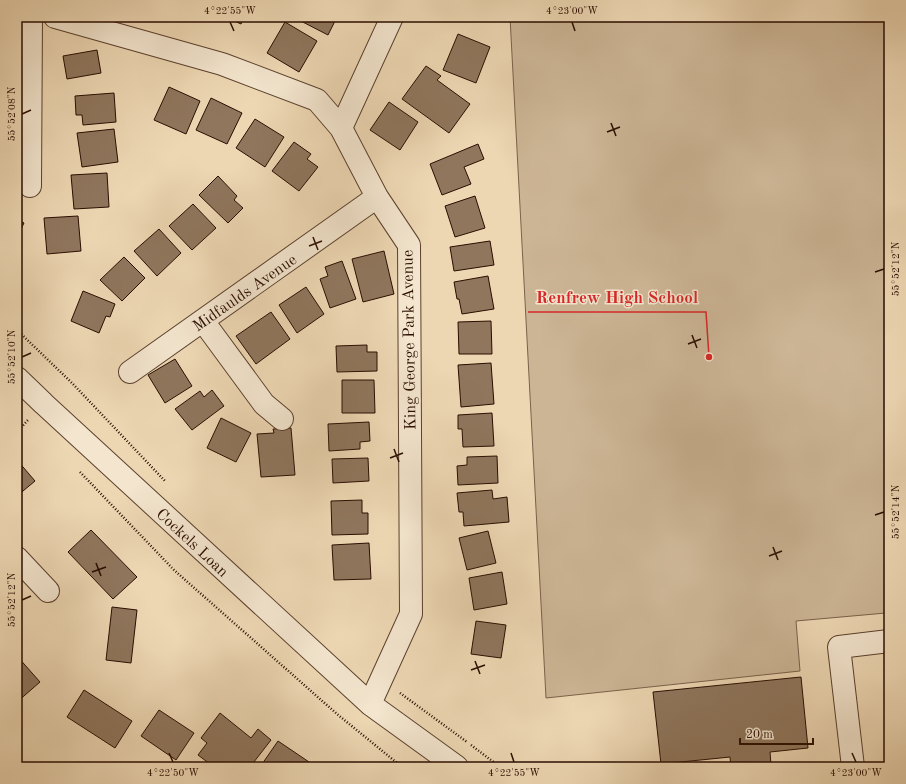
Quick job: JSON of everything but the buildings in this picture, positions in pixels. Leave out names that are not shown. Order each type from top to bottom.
[{"type":"street","points":[[30,186],[31,17]]},
{"type":"street","name":"King George Park Avenue","points":[[55,17],[222,64],[317,100],[341,128],[377,197],[409,245],[411,614],[370,704]]},
{"type":"street","points":[[341,128],[392,17]]},
{"type":"street","name":"Midfaulds Avenue","points":[[130,372],[377,197]]},
{"type":"street","points":[[202,321],[264,404],[282,419]]},
{"type":"street","name":"Cockels Loan","points":[[17,378],[370,704],[457,767]]},
{"type":"street","points":[[17,558],[48,591]]},
{"type":"street","points":[[853,767],[839,647],[889,641]]},
{"type":"path","points":[[17,330],[72,383],[165,481]]},
{"type":"path","points":[[23,414],[29,419]]},
{"type":"path","points":[[78,469],[174,570],[337,714],[402,767]]},
{"type":"path","points":[[381,679],[500,767]]},
{"type":"shaded area","points":[[510,17],[889,17],[889,603],[886,613],[796,621],[800,671],[546,698]]},
{"type":"place","name":"Renfrew High School","points":[[709,357]]}]
